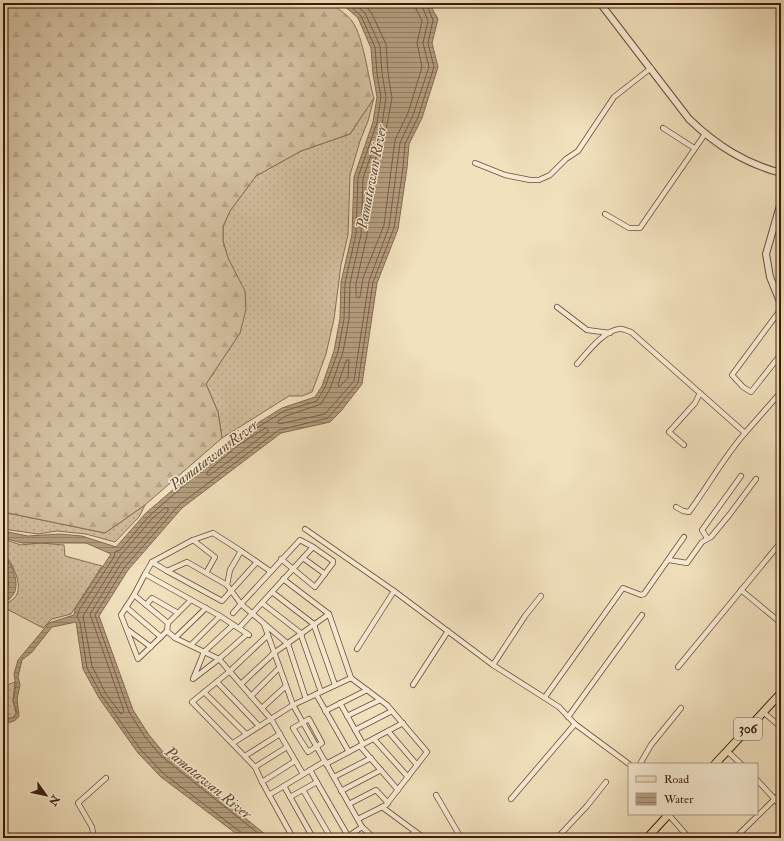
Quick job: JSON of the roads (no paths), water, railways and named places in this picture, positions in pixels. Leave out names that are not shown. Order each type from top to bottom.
[{"type":"main road","name":"306","points":[[716,763],[781,694]]},
{"type":"main road","points":[[647,838],[668,815]]},
{"type":"street","points":[[600,3],[689,119],[705,134],[728,151],[751,164],[781,173]]},
{"type":"street","points":[[476,163],[506,174],[530,180],[539,180],[550,175],[566,159],[578,151],[614,97],[651,68]]},
{"type":"street","points":[[663,128],[694,148]]},
{"type":"street","points":[[605,214],[629,228],[640,228],[705,134]]},
{"type":"street","points":[[781,202],[766,254],[770,277],[781,304]]},
{"type":"street","points":[[557,307],[587,330],[610,333]]},
{"type":"street","points":[[781,309],[732,375],[743,387],[751,392],[781,354]]},
{"type":"street","points":[[577,364],[597,341],[610,333],[620,328],[631,332],[745,433]]},
{"type":"street","points":[[676,507],[683,511],[689,512],[716,474],[730,451],[781,392]]},
{"type":"street","points":[[684,445],[669,432],[695,403],[700,393]]},
{"type":"street","points":[[707,538],[702,530],[741,476]]},
{"type":"street","points":[[669,560],[687,563],[702,542],[711,537],[730,514],[756,479]]},
{"type":"street","points":[[305,529],[394,591],[493,665],[559,707],[575,724],[629,763]]},
{"type":"street","points":[[191,600],[168,623],[167,631],[138,659],[121,615],[152,562],[193,540],[210,533],[241,551],[270,571]]},
{"type":"street","points":[[545,697],[623,588],[641,596],[644,594],[684,537]]},
{"type":"street","points":[[193,540],[215,557],[206,573]]},
{"type":"street","points":[[233,613],[281,559],[300,540],[333,561],[315,587],[281,559]]},
{"type":"street","points":[[678,667],[781,542]]},
{"type":"street","points":[[239,628],[313,547]]},
{"type":"street","points":[[227,585],[230,570],[241,551]]},
{"type":"street","points":[[303,558],[325,574]]},
{"type":"street","points":[[152,562],[221,601],[257,562]]},
{"type":"street","points":[[167,571],[187,562],[232,589],[240,604],[288,644],[306,699]]},
{"type":"street","points":[[145,574],[220,616],[248,634],[193,679],[204,652],[233,625]]},
{"type":"street","points":[[283,579],[329,614],[351,678],[392,711],[427,752],[388,803],[358,819]]},
{"type":"street","points":[[741,590],[781,623]]},
{"type":"street","points":[[357,649],[394,591]]},
{"type":"street","points":[[272,592],[315,625],[336,685]]},
{"type":"street","points":[[134,595],[168,623]]},
{"type":"street","points":[[493,665],[525,616],[541,596]]},
{"type":"street","points":[[146,605],[152,598],[178,613]]},
{"type":"street","points":[[262,603],[301,634],[321,692]]},
{"type":"street","points":[[126,607],[161,637]]},
{"type":"street","points":[[175,638],[206,608]]},
{"type":"street","points":[[241,684],[274,653],[329,614]]},
{"type":"street","points":[[568,717],[642,615]]},
{"type":"street","points":[[191,645],[220,616]]},
{"type":"street","points":[[264,624],[293,705],[362,827],[374,838]]},
{"type":"street","points":[[128,630],[151,647]]},
{"type":"street","points":[[167,631],[175,638],[219,659],[271,719],[303,774]]},
{"type":"street","points":[[412,685],[448,631]]},
{"type":"street","points":[[268,635],[230,671],[192,702],[255,767],[293,838]]},
{"type":"street","points":[[251,696],[279,668]]},
{"type":"street","points":[[233,743],[293,705],[351,678]]},
{"type":"street","points":[[217,682],[259,726]]},
{"type":"street","points":[[262,708],[286,686]]},
{"type":"street","points":[[325,710],[366,690]]},
{"type":"street","points":[[204,692],[246,734]]},
{"type":"street","points":[[316,694],[349,752]]},
{"type":"street","points":[[347,716],[380,700]]},
{"type":"street","points":[[340,703],[362,745],[398,790]]},
{"type":"street","points":[[641,763],[651,745],[681,708]]},
{"type":"street","points":[[355,730],[392,711]]},
{"type":"street","points":[[763,712],[781,727]]},
{"type":"street","points":[[302,722],[293,728],[308,752],[316,747]]},
{"type":"street","points":[[269,795],[310,770],[349,752],[402,723]]},
{"type":"street","points":[[511,799],[575,724]]},
{"type":"street","points":[[388,731],[417,765]]},
{"type":"street","points":[[245,756],[280,734]]},
{"type":"street","points":[[374,739],[408,777]]},
{"type":"street","points":[[255,767],[287,747]]},
{"type":"street","points":[[728,751],[740,763]]},
{"type":"street","points":[[334,777],[371,758]]},
{"type":"street","points":[[262,782],[295,761]]},
{"type":"street","points":[[310,770],[347,837],[362,827]]},
{"type":"street","points":[[341,791],[381,770]]},
{"type":"street","points":[[94,838],[92,827],[78,803],[106,778]]},
{"type":"street","points":[[758,781],[781,806]]},
{"type":"street","points":[[290,797],[317,782]]},
{"type":"street","points":[[557,838],[606,782]]},
{"type":"street","points":[[284,786],[313,838]]},
{"type":"street","points":[[303,790],[331,838]]},
{"type":"street","points":[[349,804],[376,790],[388,803]]},
{"type":"street","points":[[758,814],[781,793]]},
{"type":"street","points":[[436,795],[461,838]]},
{"type":"street","points":[[382,807],[424,838]]},
{"type":"street","points":[[670,815],[689,838]]},
{"type":"street","points":[[744,838],[739,834],[757,815]]},
{"type":"street","points":[[406,838],[416,832]]},
{"type":"water","name":"Pamatawan River","points":[[341,3],[429,3],[438,19],[432,43],[438,67],[422,118],[409,144],[398,229],[377,283],[362,384],[341,411],[330,422],[281,433],[182,508],[128,570],[99,616],[133,710],[149,735],[164,753],[270,838],[242,838],[161,777],[138,753],[99,698],[83,669],[76,622],[52,627],[32,652],[22,660],[18,677],[20,685],[17,699],[19,716],[12,722],[3,721],[3,714],[7,719],[14,717],[17,713],[13,701],[16,685],[14,674],[18,660],[49,623],[74,615],[75,609],[111,554],[86,543],[22,543],[3,538],[3,531],[28,536],[60,534],[82,536],[116,547],[146,513],[232,439],[282,408],[315,397],[322,386],[334,351],[340,318],[341,282],[352,234],[354,177],[373,122],[377,97],[371,48],[358,18]]},
{"type":"water","points":[[3,554],[14,573],[16,587],[14,594],[10,599],[3,602],[3,596],[9,587],[7,574],[3,568]]}]
